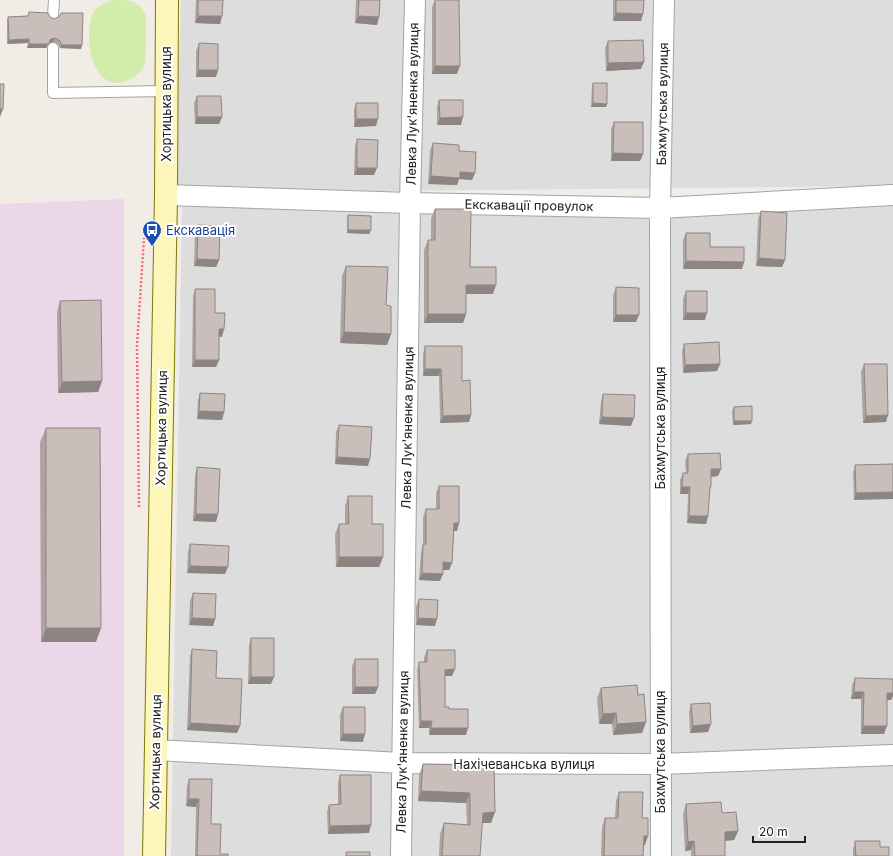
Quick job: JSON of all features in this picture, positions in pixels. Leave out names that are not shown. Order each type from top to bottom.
[{"type":"street","name":"Хортицька вулиця","points":[[154,856],[166,195],[167,0]]},
{"type":"street","name":"Левка Лук'яненка вулиця","points":[[401,856],[410,203],[415,0]]},
{"type":"street","name":"Бахмутська вулиця","points":[[661,856],[660,208],[664,0]]},
{"type":"street","name":"Екскавації провулок","points":[[166,195],[410,203],[660,208],[893,195]]},
{"type":"street","name":"Нахічеванська вулиця","points":[[155,750],[402,764],[660,764],[893,754]]},
{"type":"lane","points":[[53,16],[54,0]]},
{"type":"lane","points":[[53,48],[53,93],[166,91]]},
{"type":"shaded area","points":[[181,0],[893,0],[893,186],[175,193]]},
{"type":"shaded area","points":[[124,199],[124,856],[0,856],[0,204]]},
{"type":"shaded area","points":[[893,202],[893,856],[171,856],[182,207]]},
{"type":"green space","points":[[112,0],[133,2],[140,7],[146,16],[146,49],[144,66],[134,78],[116,83],[106,79],[98,71],[93,60],[89,33],[90,21],[94,11],[102,4]]},
{"type":"building","points":[[198,0],[223,0],[222,16],[198,16]]},
{"type":"building","points":[[359,0],[380,0],[379,17],[358,16]]},
{"type":"building","points":[[435,0],[459,0],[460,66],[435,66]]},
{"type":"building","points":[[616,0],[644,0],[643,14],[616,13]]},
{"type":"building","points":[[29,12],[48,13],[50,17],[54,19],[60,16],[61,13],[83,13],[82,45],[61,45],[60,41],[55,38],[51,39],[48,44],[29,44],[29,39],[9,40],[8,17],[28,16]]},
{"type":"building","points":[[643,40],[644,62],[608,63],[608,41]]},
{"type":"building","points":[[199,43],[218,44],[218,70],[198,70]]},
{"type":"building","points":[[593,83],[607,83],[607,104],[593,103]]},
{"type":"building","points":[[0,84],[4,84],[3,109],[0,109]]},
{"type":"building","points":[[197,96],[221,96],[222,117],[197,117]]},
{"type":"building","points":[[439,100],[463,100],[463,117],[440,118]]},
{"type":"building","points":[[356,103],[378,103],[378,119],[356,119]]},
{"type":"building","points":[[614,122],[643,122],[643,154],[613,153]]},
{"type":"building","points":[[357,139],[378,140],[377,168],[357,168]]},
{"type":"building","points":[[433,143],[459,145],[459,151],[476,152],[475,173],[460,172],[460,178],[431,176]]},
{"type":"building","points":[[435,209],[471,209],[470,267],[496,267],[496,285],[466,285],[466,314],[428,314],[428,240],[435,240]]},
{"type":"building","points":[[761,211],[787,213],[785,260],[759,258]]},
{"type":"building","points":[[348,215],[371,216],[371,230],[348,230]]},
{"type":"building","points":[[198,225],[220,226],[219,260],[197,259]]},
{"type":"building","points":[[686,233],[710,233],[710,247],[744,247],[744,262],[686,261]]},
{"type":"building","points":[[346,266],[388,267],[386,305],[391,306],[391,334],[344,332]]},
{"type":"building","points":[[616,287],[639,288],[639,315],[616,315]]},
{"type":"building","points":[[195,289],[215,289],[215,313],[225,313],[224,329],[219,329],[219,360],[195,360]]},
{"type":"building","points":[[686,291],[707,291],[707,313],[686,313]]},
{"type":"building","points":[[101,300],[102,381],[62,382],[60,301]]},
{"type":"building","points":[[719,342],[720,364],[685,365],[684,344]]},
{"type":"building","points":[[425,346],[462,346],[462,381],[470,380],[471,415],[443,416],[441,369],[425,369]]},
{"type":"building","points":[[864,364],[887,364],[888,415],[866,416]]},
{"type":"building","points":[[200,393],[225,394],[224,412],[199,411]]},
{"type":"building","points":[[603,394],[635,395],[634,418],[602,417]]},
{"type":"building","points":[[752,406],[752,421],[734,421],[734,407]]},
{"type":"building","points":[[339,425],[372,427],[370,459],[337,457]]},
{"type":"building","points":[[46,428],[100,428],[101,628],[46,628]]},
{"type":"building","points":[[720,453],[721,469],[711,469],[708,516],[689,516],[690,487],[682,487],[683,473],[688,473],[688,454]]},
{"type":"building","points":[[893,464],[893,492],[856,493],[855,465]]},
{"type":"building","points":[[197,467],[220,469],[218,514],[196,514]]},
{"type":"building","points":[[439,486],[459,486],[459,523],[454,523],[452,563],[443,562],[443,574],[422,573],[423,544],[426,544],[426,509],[439,509]]},
{"type":"building","points":[[348,496],[372,496],[372,524],[383,524],[383,557],[339,557],[339,524],[349,524]]},
{"type":"building","points":[[190,544],[229,546],[228,567],[190,566]]},
{"type":"building","points":[[193,593],[216,594],[215,619],[192,618]]},
{"type":"building","points":[[419,599],[438,600],[437,619],[418,618]]},
{"type":"building","points":[[251,638],[274,638],[274,677],[251,677]]},
{"type":"building","points":[[192,649],[217,651],[216,678],[242,679],[240,726],[190,723]]},
{"type":"building","points":[[427,650],[455,650],[455,669],[445,670],[445,707],[449,707],[449,709],[468,709],[468,728],[431,728],[432,721],[421,721],[419,662],[427,662]]},
{"type":"building","points":[[355,659],[378,659],[378,687],[355,687]]},
{"type":"building","points":[[855,678],[893,679],[893,693],[887,693],[887,726],[863,726],[864,692],[854,692]]},
{"type":"building","points":[[637,685],[638,695],[644,694],[646,722],[617,724],[616,713],[603,714],[601,688]]},
{"type":"building","points":[[710,703],[711,724],[693,726],[691,704]]},
{"type":"building","points":[[343,707],[365,707],[365,734],[343,734]]},
{"type":"building","points":[[423,764],[494,765],[495,812],[483,813],[480,856],[442,856],[444,823],[470,825],[470,793],[421,791]]},
{"type":"building","points":[[340,775],[371,775],[371,825],[330,826],[329,805],[341,804]]},
{"type":"building","points":[[189,779],[212,779],[211,824],[221,824],[220,854],[228,854],[228,856],[197,856],[199,799],[189,799]]},
{"type":"building","points":[[619,792],[643,792],[642,818],[648,818],[648,836],[644,836],[643,856],[604,856],[605,818],[618,818]]},
{"type":"building","points":[[721,802],[722,813],[736,812],[738,831],[725,832],[725,856],[695,856],[694,841],[688,842],[686,804]]},
{"type":"building","points":[[855,841],[880,841],[880,847],[889,847],[889,856],[856,856]]},
{"type":"building","points":[[346,852],[370,852],[370,856],[346,856]]},
{"type":"place","name":"Екскавація","points":[[152,247]]}]
